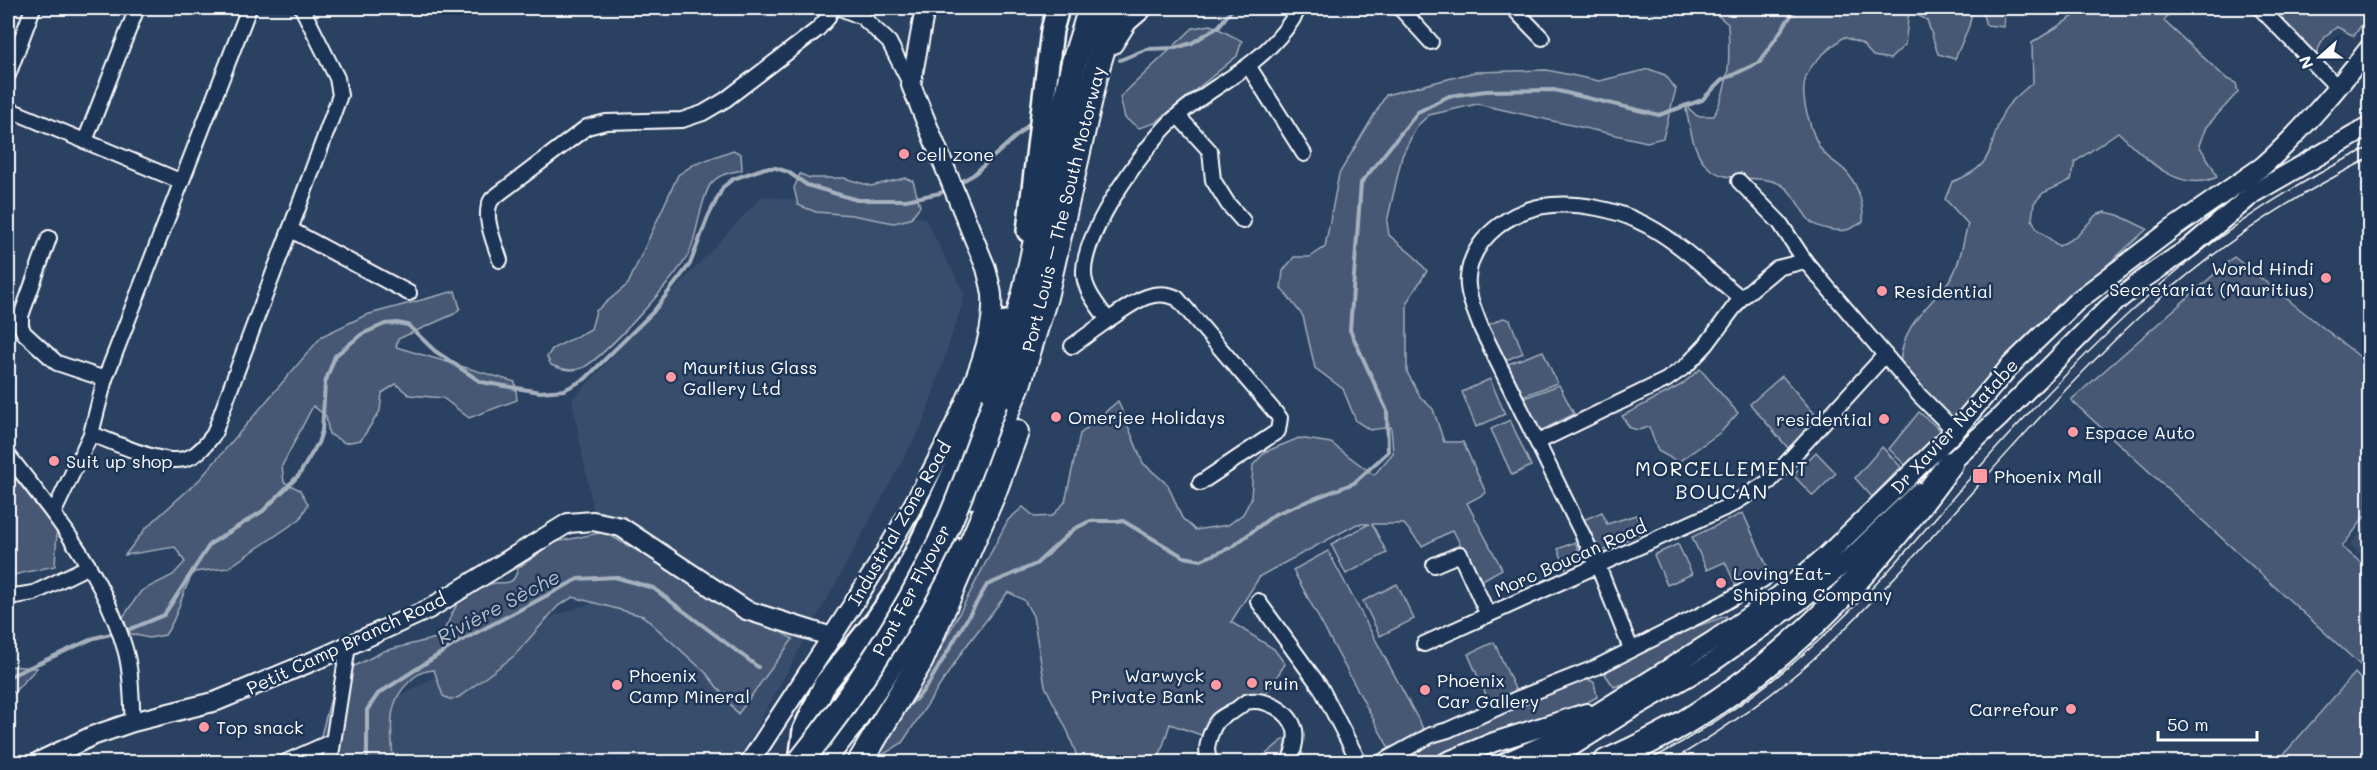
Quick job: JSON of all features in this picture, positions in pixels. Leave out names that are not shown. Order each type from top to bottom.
[{"type":"highway","name":"Port Louis – The South Motorway","points":[[1002,406],[1074,62],[1091,8]]},
{"type":"highway","name":"Port Louis – The South Motorway","points":[[1002,406],[1045,297],[1097,68],[1115,8]]},
{"type":"highway","points":[[1097,68],[1125,20],[1139,8]]},
{"type":"highway","points":[[1025,292],[1028,232]]},
{"type":"highway","points":[[860,762],[921,660],[993,494],[1028,400],[1058,243]]},
{"type":"highway","name":"Pont Fer Flyover","points":[[800,762],[838,715],[897,623],[940,542],[1002,406]]},
{"type":"highway","name":"Pont Fer Flyover","points":[[821,762],[849,727],[912,632],[1002,406]]},
{"type":"highway","points":[[1606,762],[1686,721],[1743,684],[1811,628],[1911,519],[1950,464]]},
{"type":"main road","points":[[911,85],[925,8]]},
{"type":"main road","points":[[800,762],[804,730],[825,684],[878,619],[899,587],[952,473],[1014,303],[1028,232],[1052,30],[1058,8]]},
{"type":"main road","name":"Dr Xavier Natatabe","points":[[1506,762],[1553,741],[1714,640],[1780,595],[1826,557],[1955,431],[2010,366],[2076,302],[2163,236],[2263,166],[2284,147],[2338,88],[2370,47]]},
{"type":"main road","name":"Industrial Zone Road","points":[[750,762],[883,558],[931,475],[977,376],[990,319],[992,294],[986,268],[911,85]]},
{"type":"main road","points":[[1539,762],[1556,758],[1628,711],[1710,664],[1798,602],[1854,555],[1950,464],[2107,309],[2145,278],[2189,248],[2254,193],[2370,126]]},
{"type":"main road","name":"Petit Camp Branch Road","points":[[38,762],[92,736],[133,722],[217,701],[348,646],[429,609],[568,523],[593,521],[621,527],[746,610],[832,637]]},
{"type":"main road","points":[[1446,762],[1494,742],[1606,707]]},
{"type":"street","points":[[8,75],[33,8]]},
{"type":"street","points":[[85,141],[137,8]]},
{"type":"street","points":[[54,512],[92,434],[105,379],[249,8]]},
{"type":"street","points":[[92,434],[165,460],[191,457],[214,435],[260,305],[291,230],[340,95],[337,78],[302,8]]},
{"type":"street","points":[[500,260],[488,218],[492,199],[574,134],[597,123],[681,120],[703,113],[725,100],[818,29],[827,19],[832,8]]},
{"type":"street","points":[[840,8],[862,17],[889,42],[911,85]]},
{"type":"street","points":[[1108,320],[1088,290],[1083,273],[1090,241],[1125,180],[1140,157],[1178,116],[1249,67],[1268,50],[1294,17],[1298,8]]},
{"type":"street","points":[[1400,8],[1431,42]]},
{"type":"street","points":[[1513,8],[1542,38]]},
{"type":"street","points":[[2260,8],[2338,88]]},
{"type":"street","points":[[1249,67],[1304,154]]},
{"type":"street","points":[[8,109],[180,181]]},
{"type":"street","points":[[1178,116],[1210,151],[1213,180],[1228,204],[1243,220]]},
{"type":"street","points":[[1739,181],[1780,224],[1805,261],[1919,395],[1955,431]]},
{"type":"street","points":[[1631,649],[1598,566],[1482,330],[1473,307],[1467,279],[1472,258],[1486,237],[1497,226],[1525,212],[1552,205],[1598,207],[1638,220],[1670,241],[1741,298]]},
{"type":"street","points":[[291,230],[409,293]]},
{"type":"street","points":[[49,238],[21,316],[21,326],[24,333],[57,363],[105,379]]},
{"type":"street","points":[[1538,442],[1666,380],[1686,366],[1706,345],[1741,298],[1777,268],[1805,261]]},
{"type":"street","points":[[1072,346],[1108,320],[1155,293],[1167,293],[1177,298],[1280,418],[1281,423],[1278,431],[1200,483]]},
{"type":"street","name":"Morc Boucan Road","points":[[1424,644],[1731,505],[1770,481],[1885,355]]},
{"type":"street","points":[[8,455],[54,512],[109,602],[126,652],[133,722]]},
{"type":"street","points":[[1434,565],[1460,554],[1488,615]]},
{"type":"street","points":[[8,597],[34,592],[89,566]]},
{"type":"street","points":[[1382,762],[1431,735],[1448,730],[1519,698],[1597,667],[1722,604],[1764,579]]},
{"type":"street","points":[[1258,601],[1321,688],[1359,762]]},
{"type":"street","points":[[330,762],[348,646]]},
{"type":"street","points":[[1211,762],[1207,756],[1208,744],[1218,718],[1245,703],[1259,701],[1270,704],[1284,713],[1294,730],[1294,750],[1289,762]]},
{"type":"street","points":[[286,762],[333,741]]},
{"type":"shaded area","points":[[1709,8],[1973,8],[1969,26],[1955,59],[1938,54],[1927,20],[1909,11],[1905,45],[1890,59],[1873,56],[1862,44],[1844,37],[1822,55],[1808,71],[1804,92],[1805,105],[1815,137],[1824,153],[1843,168],[1852,179],[1862,203],[1863,222],[1850,229],[1833,230],[1811,222],[1787,189],[1781,185],[1767,180],[1724,176],[1709,168],[1699,155],[1692,138],[1685,105],[1697,116],[1714,116],[1726,81],[1729,60],[1728,24]]},
{"type":"shaded area","points":[[1981,8],[2005,8],[2004,27],[1986,25]]},
{"type":"shaded area","points":[[2073,8],[2172,8],[2164,21],[2227,79],[2236,83],[2238,92],[2206,127],[2199,145],[2217,177],[2202,181],[2188,181],[2175,177],[2150,162],[2118,132],[2075,162],[2071,180],[2043,193],[2034,203],[2032,219],[2037,229],[2059,246],[2077,236],[2096,215],[2105,212],[2118,215],[2147,229],[2071,298],[1954,426],[1900,366],[1902,351],[1911,327],[1951,278],[1959,260],[1968,224],[1945,199],[1952,182],[1977,169],[1983,162],[1988,155],[2005,109],[2033,82],[2032,43],[2077,14]]},
{"type":"shaded area","points":[[2252,8],[2369,8],[2369,14],[2354,36],[2337,27],[2324,37],[2310,67]]},
{"type":"shaded area","points":[[1211,25],[1242,41],[1237,56],[1155,123],[1139,128],[1125,118],[1120,97],[1193,28]]},
{"type":"shaded area","points":[[1649,69],[1665,75],[1676,89],[1663,138],[1647,142],[1477,104],[1429,115],[1417,126],[1402,156],[1387,222],[1389,235],[1415,257],[1427,271],[1407,302],[1407,372],[1421,398],[1433,409],[1444,442],[1463,442],[1486,493],[1467,503],[1502,569],[1479,582],[1453,530],[1422,546],[1404,524],[1372,524],[1387,553],[1346,574],[1331,544],[1369,524],[1357,524],[1260,576],[1231,622],[1274,649],[1285,664],[1262,699],[1247,709],[1224,713],[1204,736],[1170,724],[1160,755],[1127,756],[1121,762],[1079,762],[1068,732],[1045,686],[1033,616],[1024,600],[1008,592],[964,649],[902,743],[878,758],[882,739],[941,648],[1008,520],[1023,507],[1035,517],[1052,516],[1065,502],[1080,434],[1118,401],[1143,463],[1168,485],[1182,518],[1195,530],[1228,525],[1243,514],[1251,499],[1253,465],[1265,452],[1299,438],[1331,443],[1374,475],[1393,453],[1391,427],[1370,430],[1356,421],[1343,389],[1315,368],[1303,316],[1281,288],[1283,271],[1294,257],[1310,257],[1325,247],[1339,174],[1386,95],[1475,72],[1547,70],[1599,81]]},
{"type":"shaded area","points":[[733,150],[741,154],[742,170],[720,176],[710,185],[690,251],[658,295],[592,362],[574,370],[551,365],[547,357],[552,349],[591,329],[596,311],[628,284],[678,175],[693,165]]},
{"type":"shaded area","points":[[800,174],[810,178],[844,178],[871,186],[905,178],[913,181],[920,206],[910,219],[894,223],[852,215],[816,212],[798,205],[794,188]]},
{"type":"shaded area","points":[[762,196],[925,218],[965,295],[923,423],[738,762],[360,762],[372,712],[523,627],[610,597],[572,400]]},
{"type":"shaded area","points":[[2234,257],[2369,364],[2369,511],[2342,547],[2369,569],[2369,673],[2071,400]]},
{"type":"shaded area","points":[[455,291],[460,308],[454,314],[398,339],[396,347],[515,382],[517,400],[469,418],[443,398],[409,395],[396,384],[382,393],[380,411],[361,440],[345,443],[329,434],[326,416],[313,406],[282,466],[284,482],[300,490],[308,504],[300,519],[228,568],[194,572],[174,620],[165,635],[149,638],[131,634],[121,620],[141,591],[173,575],[185,562],[175,547],[125,555],[146,528],[200,479],[322,336],[366,315]]},
{"type":"shaded area","points":[[1503,318],[1510,320],[1523,353],[1504,361],[1488,325]]},
{"type":"shaded area","points":[[1543,351],[1557,383],[1523,396],[1508,364]]},
{"type":"shaded area","points":[[1700,369],[1738,413],[1721,432],[1678,462],[1658,451],[1649,427],[1639,430],[1630,428],[1622,416],[1681,385]]},
{"type":"shaded area","points":[[1782,376],[1820,420],[1788,448],[1750,404]]},
{"type":"shaded area","points":[[1490,379],[1505,414],[1476,427],[1462,392]]},
{"type":"shaded area","points":[[1559,385],[1574,414],[1540,431],[1524,398]]},
{"type":"shaded area","points":[[1919,412],[1946,435],[1909,469],[1889,449]]},
{"type":"shaded area","points":[[1510,420],[1531,466],[1512,475],[1491,429]]},
{"type":"shaded area","points":[[1882,447],[1901,467],[1872,497],[1855,478]]},
{"type":"shaded area","points":[[1816,452],[1836,473],[1813,496],[1793,475]]},
{"type":"shaded area","points":[[8,469],[57,532],[55,566],[8,576]]},
{"type":"shaded area","points":[[1602,512],[1607,524],[1636,515],[1643,532],[1601,552],[1583,520]]},
{"type":"shaded area","points":[[1743,513],[1770,573],[1737,588],[1725,562],[1707,570],[1692,537]]},
{"type":"shaded area","points":[[2369,522],[2369,561],[2350,545]]},
{"type":"shaded area","points":[[604,532],[793,639],[738,714],[706,673],[643,616],[573,597],[558,606],[514,656],[459,697],[451,700],[443,696],[434,670],[423,672],[412,679],[401,691],[393,709],[391,730],[393,762],[319,762],[320,739],[337,675],[384,651],[436,638],[445,628],[462,597],[468,593],[490,584],[511,581],[518,568],[556,542]]},
{"type":"shaded area","points":[[1575,542],[1585,564],[1567,571],[1558,549]]},
{"type":"shaded area","points":[[1678,544],[1692,574],[1667,585],[1654,555]]},
{"type":"shaded area","points":[[1328,551],[1427,736],[1392,754],[1293,570]]},
{"type":"shaded area","points":[[1397,584],[1414,619],[1380,636],[1363,601]]},
{"type":"shaded area","points":[[1726,616],[1728,622],[1673,659],[1644,675],[1614,687],[1605,674],[1611,667],[1670,636]]},
{"type":"shaded area","points":[[1494,642],[1519,698],[1492,709],[1468,654]]},
{"type":"shaded area","points":[[8,666],[37,668],[14,692],[8,694]]},
{"type":"shaded area","points":[[2355,673],[2369,688],[2369,762],[2277,762]]},
{"type":"shaded area","points":[[1583,678],[1594,682],[1597,697],[1576,708],[1450,755],[1437,762],[1394,762],[1439,738]]},
{"type":"shaded area","points":[[1284,739],[1299,746],[1307,762],[1256,762]]},
{"type":"waterway","points":[[1120,60],[1147,49],[1175,48],[1192,43],[1219,26],[1233,8]]},
{"type":"waterway","name":"Rivière Sèche","points":[[906,707],[929,683],[987,585],[1036,564],[1074,529],[1090,521],[1123,521],[1184,557],[1201,560],[1232,547],[1275,514],[1354,483],[1388,452],[1387,411],[1350,330],[1361,183],[1418,112],[1449,96],[1486,91],[1554,90],[1659,115],[1702,100],[1722,80],[1760,62],[1796,8]]},
{"type":"waterway","name":"Industrial Zone Road","points":[[957,184],[973,175],[1032,122]]},
{"type":"waterway","name":"Industrial Zone Road","points":[[8,677],[94,638],[128,630],[164,615],[210,544],[263,511],[299,475],[318,443],[322,431],[325,383],[335,356],[362,334],[385,324],[408,325],[435,351],[481,382],[540,392],[564,390],[585,379],[653,312],[690,264],[708,217],[723,187],[733,179],[765,168],[776,168],[788,172],[807,185],[857,200],[906,200],[940,193],[948,189]]},
{"type":"waterway","name":"Rivière Sèche","points":[[367,762],[367,710],[378,694],[455,644],[578,579],[615,577],[653,588],[758,667]]},
{"type":"tram line","points":[[1646,762],[1691,737],[1734,708],[1776,677],[1842,619],[1893,566],[2054,386],[2161,284],[2205,248],[2250,216],[2321,172],[2370,147]]},
{"type":"tram line","points":[[1670,762],[1750,710],[1824,649],[1907,564],[2066,390],[2107,348],[2175,285],[2255,225],[2340,173],[2370,158]]},
{"type":"place","name":"cell zone","points":[[904,154]]},
{"type":"place","name":"World Hindi Secretariat (Mauritius)","points":[[2326,278]]},
{"type":"place","name":"Residential","points":[[1882,291]]},
{"type":"place","name":"Mauritius Glass Gallery Ltd","points":[[671,377]]},
{"type":"place","name":"Omerjee Holidays","points":[[1056,417]]},
{"type":"place","name":"residential","points":[[1884,419]]},
{"type":"place","name":"Espace Auto","points":[[2073,432]]},
{"type":"place","name":"Suit up shop","points":[[54,461]]},
{"type":"place","name":"Phoenix Mall","points":[[1980,476]]},
{"type":"place","name":"Loving Eat- Shipping Company","points":[[1721,583]]},
{"type":"place","name":"ruin","points":[[1252,683]]},
{"type":"place","name":"Phoenix Camp Mineral","points":[[617,685]]},
{"type":"place","name":"Warwyck Private Bank","points":[[1216,685]]},
{"type":"place","name":"Phoenix Car Gallery","points":[[1425,690]]},
{"type":"place","name":"Carrefour","points":[[2071,709]]},
{"type":"place","name":"Top snack","points":[[204,727]]},
{"type":"district","name":"MORCELLEMENT BOUCAN","points":[[1722,480]]}]
